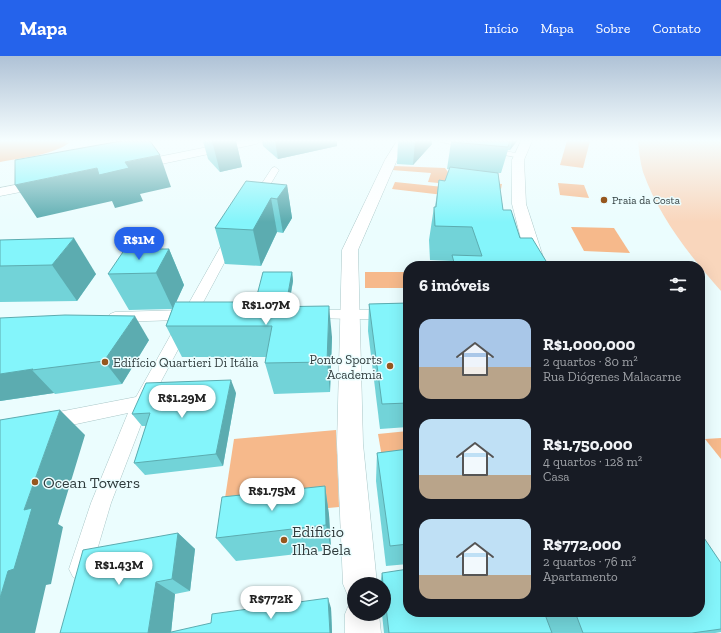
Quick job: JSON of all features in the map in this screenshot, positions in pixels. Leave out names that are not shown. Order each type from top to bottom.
[{"type":"street","points":[[359,577],[350,451],[350,250],[386,168]]},
{"type":"street","points":[[520,168],[519,204],[536,261]]},
{"type":"street","points":[[75,587],[101,503],[141,403],[197,315],[243,219],[275,170]]},
{"type":"street","points":[[0,192],[61,180]]},
{"type":"street","points":[[103,318],[197,315]]},
{"type":"street","points":[[301,315],[403,315]]},
{"type":"street","points":[[31,426],[141,403]]},
{"type":"street","points":[[362,621],[363,633]]},
{"type":"shaded area","points":[[393,168],[445,168],[454,180],[502,184],[501,189],[428,182],[431,173],[392,170]]},
{"type":"shaded area","points":[[642,168],[721,168],[721,291],[705,272],[705,261],[696,261],[676,235],[658,205]]},
{"type":"shaded area","points":[[395,182],[453,188],[452,196],[392,189]]},
{"type":"shaded area","points":[[558,183],[584,185],[589,198],[560,195]]},
{"type":"shaded area","points":[[571,227],[614,228],[630,253],[584,251]]},
{"type":"shaded area","points":[[365,272],[403,272],[403,288],[365,288]]},
{"type":"shaded area","points":[[336,430],[339,507],[222,518],[234,439]]},
{"type":"shaded area","points":[[403,432],[403,473],[385,475],[378,434]]},
{"type":"shaded area","points":[[721,438],[721,459],[705,439]]},
{"type":"building","points":[[15,168],[129,168],[99,175],[97,168],[15,185]]},
{"type":"building","points":[[450,168],[498,173],[503,210],[511,210],[520,238],[532,238],[546,261],[454,261],[452,255],[482,256],[472,227],[435,226],[434,207],[436,207],[439,180],[445,181]]},
{"type":"building","points":[[246,181],[287,185],[277,199],[271,198],[253,230],[215,228]]},
{"type":"building","points":[[74,238],[52,265],[0,266],[0,240]]},
{"type":"building","points":[[125,249],[169,249],[156,273],[108,274]]},
{"type":"building","points":[[263,272],[292,272],[287,299],[256,299]]},
{"type":"building","points":[[175,302],[261,302],[260,307],[329,306],[327,362],[265,363],[272,326],[166,326]]},
{"type":"building","points":[[403,303],[403,403],[382,404],[369,304]]},
{"type":"building","points":[[65,315],[135,316],[104,361],[0,374],[0,318]]},
{"type":"building","points":[[231,380],[216,454],[134,463],[150,413],[132,414],[146,383]]},
{"type":"building","points":[[60,410],[24,510],[32,508],[14,569],[8,571],[0,598],[0,420]]},
{"type":"building","points":[[403,450],[403,545],[390,546],[377,453]]},
{"type":"building","points":[[325,486],[326,525],[216,538],[222,497]]},
{"type":"building","points":[[178,533],[172,579],[156,582],[148,633],[60,633],[83,550]]},
{"type":"building","points":[[705,539],[721,563],[721,629],[692,633],[583,633],[577,617],[705,617]]},
{"type":"building","points":[[403,570],[403,617],[546,617],[552,633],[389,633],[388,621],[391,621],[391,577],[382,577],[382,573]]},
{"type":"building","points":[[328,598],[330,633],[167,633],[211,623],[212,614]]},
{"type":"place","name":"Praia da Costa","points":[[604,200]]},
{"type":"place","name":"Edifício Quartieri Di Itália","points":[[105,362]]},
{"type":"place","name":"Ponto Sports Academia","points":[[390,366]]},
{"type":"place","name":"Ocean Towers","points":[[35,482]]},
{"type":"place","name":"Edificio Ilha Bela","points":[[284,540]]}]
